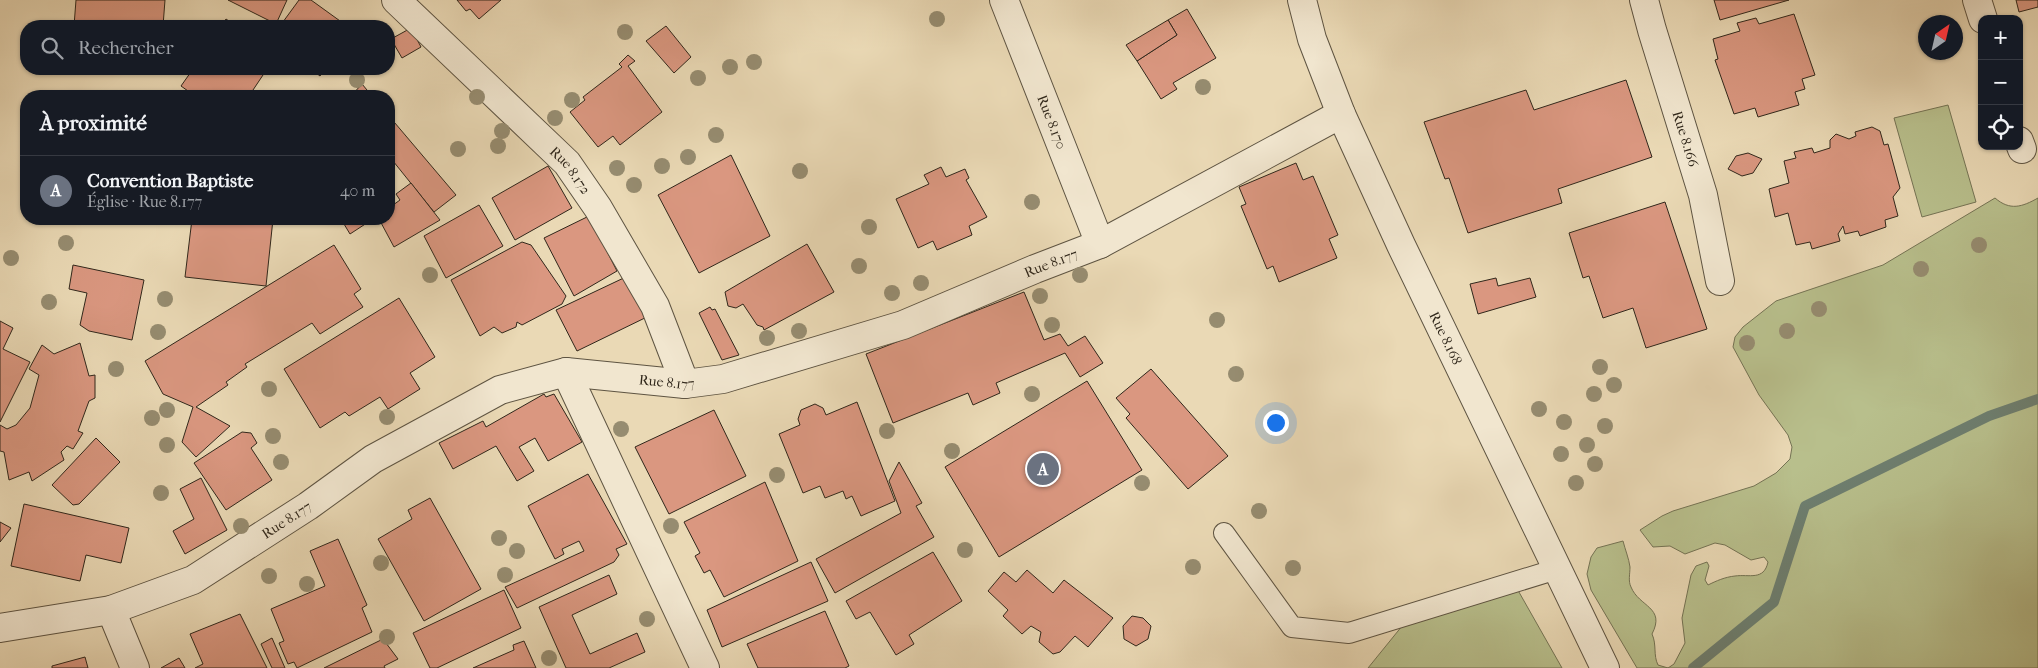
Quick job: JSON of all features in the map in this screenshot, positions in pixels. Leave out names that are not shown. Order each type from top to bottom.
[{"type":"street","name":"Rue 8.172","points":[[396,0],[566,163],[598,208],[655,306],[685,384]]},
{"type":"street","name":"Rue 8.170","points":[[1004,0],[1100,244]]},
{"type":"street","name":"Rue 8.168","points":[[1302,0],[1312,39],[1341,114],[1401,245],[1604,668]]},
{"type":"street","name":"Rue 8.166","points":[[1644,0],[1703,195],[1720,281]]},
{"type":"street","points":[[1977,0],[1982,15]]},
{"type":"street","name":"Rue 8.177","points":[[0,628],[111,610],[193,580],[308,506],[373,459],[500,390],[566,372],[685,384],[723,379],[903,325],[1100,244],[1341,114]]},
{"type":"street","points":[[566,372],[705,668]]},
{"type":"street","points":[[111,610],[135,668]]},
{"type":"lane","points":[[1224,532],[1292,627],[1349,633],[1556,568]]},
{"type":"green space","points":[[1948,105],[1976,202],[1922,217],[1894,118]]},
{"type":"green space","points":[[1995,198],[2006,205],[2016,206],[2027,204],[2038,198],[2038,668],[1668,668],[1674,664],[1685,643],[1682,618],[1691,575],[1696,566],[1707,562],[1709,566],[1705,580],[1708,585],[1721,579],[1759,574],[1766,568],[1768,562],[1764,557],[1751,560],[1725,545],[1715,543],[1685,554],[1670,546],[1653,547],[1640,530],[1673,511],[1754,486],[1776,473],[1790,459],[1792,447],[1788,435],[1759,395],[1733,347],[1735,337],[1743,327],[1776,301],[1883,265]]},
{"type":"green space","points":[[1623,541],[1630,567],[1629,580],[1631,587],[1635,594],[1650,608],[1656,618],[1652,634],[1658,665],[1668,668],[1637,668],[1591,590],[1587,574],[1591,557],[1597,548]]},
{"type":"green space","points":[[1511,578],[1562,668],[1368,668],[1411,615]]},
{"type":"building","points":[[76,0],[165,0],[163,20],[74,20]]},
{"type":"building","points":[[228,0],[287,0],[278,20],[268,20]]},
{"type":"building","points":[[299,0],[311,0],[339,20],[284,20]]},
{"type":"building","points":[[457,0],[501,0],[479,19],[470,9],[466,11]]},
{"type":"building","points":[[1714,0],[1789,0],[1720,20]]},
{"type":"building","points":[[2016,0],[2038,0],[2038,7],[2019,12]]},
{"type":"building","points":[[1187,9],[1216,58],[1173,83],[1177,89],[1161,99],[1137,61],[1177,35],[1168,20]]},
{"type":"building","points":[[1794,14],[1815,75],[1802,79],[1805,89],[1795,92],[1799,105],[1758,117],[1755,108],[1734,114],[1715,60],[1718,59],[1713,39],[1740,31],[1737,23],[1756,18],[1759,24]]},
{"type":"building","points":[[1168,20],[1177,35],[1137,61],[1126,45]]},
{"type":"building","points":[[666,26],[691,57],[674,73],[646,41]]},
{"type":"building","points":[[411,28],[421,47],[402,58],[395,46],[395,37]]},
{"type":"building","points":[[628,55],[635,61],[628,66],[662,112],[620,145],[613,136],[598,147],[570,112],[585,100],[583,97],[622,67],[619,64]]},
{"type":"building","points":[[189,75],[263,75],[253,90],[187,90],[181,86]]},
{"type":"building","points":[[1626,80],[1652,157],[1558,189],[1562,203],[1468,233],[1449,178],[1445,179],[1424,122],[1526,90],[1534,110]]},
{"type":"building","points":[[362,84],[367,90],[356,90]]},
{"type":"building","points":[[395,123],[456,195],[434,212],[395,163]]},
{"type":"building","points":[[1872,127],[1880,131],[1884,145],[1888,144],[1900,188],[1893,197],[1898,216],[1885,220],[1886,227],[1860,236],[1858,231],[1845,234],[1843,226],[1838,234],[1840,241],[1812,249],[1810,242],[1796,245],[1788,213],[1775,217],[1769,189],[1789,183],[1784,161],[1796,158],[1794,152],[1812,148],[1814,153],[1830,148],[1830,140],[1836,134],[1849,139],[1856,136],[1855,132]]},
{"type":"building","points":[[1748,153],[1762,159],[1753,173],[1742,176],[1728,169],[1736,156]]},
{"type":"building","points":[[731,155],[770,236],[699,273],[658,195]]},
{"type":"building","points":[[1296,163],[1303,180],[1313,176],[1338,235],[1329,239],[1337,258],[1279,282],[1273,266],[1267,269],[1241,206],[1246,204],[1239,187]]},
{"type":"building","points":[[548,166],[572,208],[515,240],[492,198]]},
{"type":"building","points":[[941,167],[946,177],[965,169],[969,178],[966,180],[987,217],[969,226],[972,235],[937,250],[933,241],[918,248],[896,199],[929,184],[924,175]]},
{"type":"building","points":[[411,183],[440,220],[394,247],[382,225],[395,225],[395,204],[400,200],[396,194]]},
{"type":"building","points":[[1665,202],[1707,329],[1646,348],[1633,308],[1603,318],[1589,276],[1583,278],[1569,233]]},
{"type":"building","points":[[479,205],[503,246],[446,278],[424,236]]},
{"type":"building","points":[[589,216],[617,271],[574,296],[544,238]]},
{"type":"building","points":[[191,225],[272,225],[266,286],[185,277]]},
{"type":"building","points":[[345,225],[364,225],[350,234]]},
{"type":"building","points":[[522,242],[531,245],[566,296],[562,304],[522,325],[517,322],[516,327],[502,333],[494,327],[480,336],[451,280]]},
{"type":"building","points":[[807,244],[834,292],[764,330],[763,327],[757,325],[743,304],[736,308],[728,306],[725,292]]},
{"type":"building","points":[[334,245],[361,289],[354,294],[363,307],[320,334],[312,323],[245,364],[247,367],[226,382],[228,385],[196,407],[230,426],[196,457],[182,442],[193,407],[163,394],[145,361]]},
{"type":"building","points":[[73,265],[144,280],[132,340],[89,331],[80,325],[87,293],[69,289]]},
{"type":"building","points":[[630,275],[651,315],[577,351],[556,310]]},
{"type":"building","points":[[1496,278],[1498,286],[1530,278],[1536,297],[1478,314],[1470,284]]},
{"type":"building","points":[[1024,292],[1044,340],[1060,334],[1068,346],[1085,336],[1103,363],[1080,377],[1065,353],[996,383],[1000,393],[973,405],[968,393],[893,423],[866,354]]},
{"type":"building","points":[[399,298],[435,357],[410,373],[420,389],[388,409],[380,397],[349,416],[345,412],[320,428],[284,369]]},
{"type":"building","points":[[710,307],[712,310],[715,309],[739,355],[722,360],[699,313]]},
{"type":"building","points":[[0,321],[13,328],[3,349],[30,362],[0,422]]},
{"type":"building","points":[[80,343],[89,376],[95,375],[95,398],[89,401],[78,431],[83,433],[73,449],[67,446],[61,452],[64,460],[32,481],[29,472],[9,480],[4,452],[0,451],[0,425],[7,429],[16,425],[30,408],[39,375],[29,369],[42,345],[54,354]]},
{"type":"building","points":[[1151,369],[1228,456],[1188,489],[1126,418],[1130,414],[1116,398]]},
{"type":"building","points":[[1087,381],[1142,470],[999,557],[945,467]]},
{"type":"building","points":[[544,394],[546,397],[554,394],[582,442],[548,461],[535,438],[519,447],[534,471],[517,481],[496,446],[453,469],[439,443],[483,421],[486,427]]},
{"type":"building","points":[[857,402],[895,501],[861,516],[852,496],[846,499],[843,491],[825,498],[820,486],[803,493],[779,434],[800,425],[798,419],[801,410],[815,404],[823,408],[826,415]]},
{"type":"building","points":[[714,410],[746,476],[669,514],[635,447]]},
{"type":"building","points":[[242,432],[251,433],[257,443],[251,448],[272,480],[226,510],[194,463]]},
{"type":"building","points":[[96,438],[120,462],[79,504],[73,505],[52,485]]},
{"type":"building","points":[[899,462],[922,503],[916,506],[934,537],[835,593],[816,559],[901,513],[889,481]]},
{"type":"building","points":[[588,474],[627,544],[616,549],[619,555],[614,562],[517,608],[505,587],[584,551],[579,541],[562,549],[564,554],[555,559],[528,506]]},
{"type":"building","points":[[201,478],[227,530],[185,554],[173,531],[194,519],[180,489]]},
{"type":"building","points":[[765,482],[798,561],[724,597],[710,570],[704,573],[695,556],[700,553],[684,522]]},
{"type":"building","points":[[430,498],[481,589],[424,621],[378,539],[412,519],[408,510]]},
{"type":"building","points":[[24,504],[129,528],[121,563],[86,555],[80,581],[11,566]]},
{"type":"building","points":[[0,522],[11,528],[0,542]]},
{"type":"building","points":[[338,539],[367,605],[362,608],[372,632],[297,668],[294,662],[288,664],[279,643],[284,641],[271,609],[325,586],[310,551]]},
{"type":"building","points":[[933,552],[962,601],[909,635],[914,644],[896,655],[870,612],[856,619],[846,601]]},
{"type":"building","points":[[811,562],[828,601],[722,647],[707,610]]},
{"type":"building","points":[[1027,570],[1053,593],[1064,580],[1113,618],[1088,647],[1075,636],[1060,652],[1053,654],[1039,642],[1041,632],[1031,626],[1022,634],[1003,616],[1008,610],[988,591],[1004,572],[1016,582]]},
{"type":"building","points":[[609,575],[617,594],[572,615],[590,654],[637,633],[645,652],[609,668],[566,668],[539,607]]},
{"type":"building","points":[[504,590],[521,628],[437,668],[430,668],[413,633]]},
{"type":"building","points":[[825,611],[849,666],[845,668],[758,668],[747,644]]},
{"type":"building","points":[[240,614],[267,668],[195,668],[203,664],[190,634]]},
{"type":"building","points":[[1132,616],[1143,618],[1151,626],[1148,639],[1136,646],[1124,639],[1123,626]]},
{"type":"building","points":[[272,638],[285,668],[272,668],[261,644]]},
{"type":"building","points":[[383,639],[398,659],[384,666],[385,668],[324,668]]},
{"type":"building","points":[[524,641],[536,668],[473,668],[514,650],[513,645]]},
{"type":"building","points":[[85,657],[88,668],[52,668],[52,666]]},
{"type":"building","points":[[179,658],[185,668],[161,668]]},
{"type":"waterway","points":[[1693,668],[1774,602],[1805,506],[1989,416],[2038,399]]},
{"type":"place","name":"Convention Baptiste","points":[[1043,469]]}]
